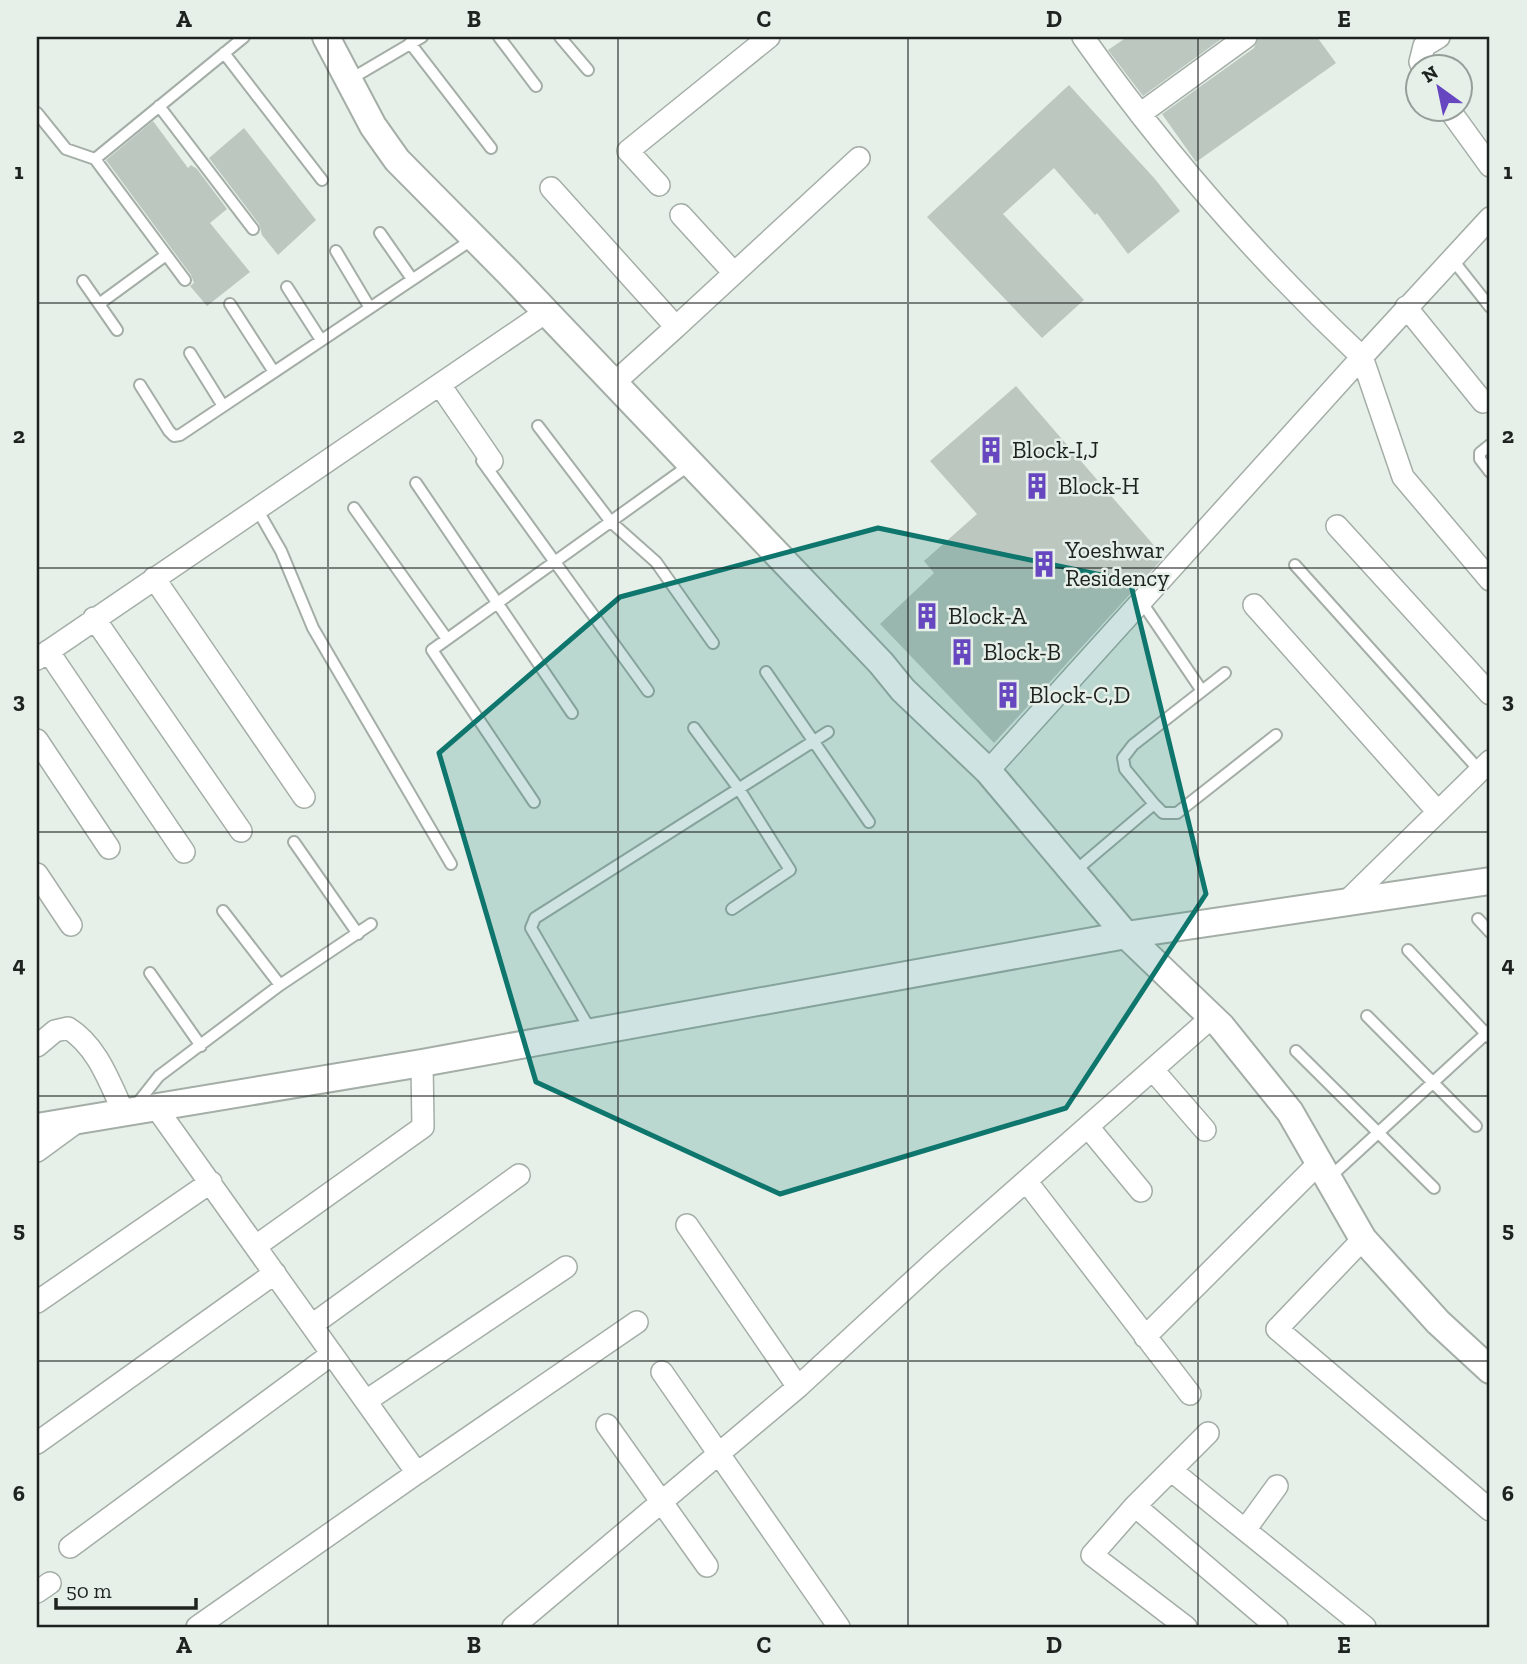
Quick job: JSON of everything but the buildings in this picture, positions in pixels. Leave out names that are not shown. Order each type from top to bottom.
[{"type":"street","points":[[326,37],[373,126],[397,160],[614,383],[881,663],[903,690],[988,771],[1126,935],[1212,1017],[1290,1112],[1363,1239],[1438,1322],[1490,1370]]},
{"type":"street","points":[[659,185],[628,151],[769,37]]},
{"type":"street","points":[[1083,37],[1140,114],[1285,284],[1362,357],[1403,477],[1490,580]]},
{"type":"street","points":[[1140,114],[1246,37]]},
{"type":"street","points":[[1423,52],[1424,47],[1439,37]]},
{"type":"street","points":[[1458,122],[1490,166]]},
{"type":"street","points":[[614,383],[859,158]]},
{"type":"street","points":[[551,188],[676,327]]},
{"type":"street","points":[[681,215],[734,273]]},
{"type":"street","points":[[988,771],[1406,307],[1490,218]]},
{"type":"street","points":[[1406,307],[1483,402]]},
{"type":"street","points":[[184,852],[42,655],[546,312]]},
{"type":"street","points":[[440,385],[485,458]]},
{"type":"street","points":[[1337,526],[1490,694]]},
{"type":"street","points":[[154,578],[304,797]]},
{"type":"street","points":[[1254,605],[1438,812]]},
{"type":"street","points":[[94,618],[241,831]]},
{"type":"street","points":[[37,740],[109,848]]},
{"type":"street","points":[[1344,904],[1485,766]]},
{"type":"street","points":[[37,874],[71,925]]},
{"type":"street","points":[[37,1127],[422,1063],[1126,935],[1490,881]]},
{"type":"street","points":[[513,1627],[798,1387],[1212,1017]]},
{"type":"street","points":[[37,1046],[55,1031],[68,1028],[80,1035],[137,1109],[211,1182],[417,1473]]},
{"type":"street","points":[[256,1246],[423,1127],[422,1063]]},
{"type":"street","points":[[1153,1070],[1205,1130]]},
{"type":"street","points":[[37,1151],[80,1120]]},
{"type":"street","points":[[1088,1128],[1141,1191]]},
{"type":"street","points":[[1145,1337],[1325,1169]]},
{"type":"street","points":[[312,1325],[519,1175]]},
{"type":"street","points":[[37,1302],[211,1182]]},
{"type":"street","points":[[1027,1182],[1190,1394]]},
{"type":"street","points":[[687,1225],[798,1387]]},
{"type":"street","points":[[1363,1239],[1277,1329],[1490,1510]]},
{"type":"street","points":[[366,1401],[566,1267]]},
{"type":"street","points":[[37,1443],[275,1273]]},
{"type":"street","points":[[197,1627],[637,1322]]},
{"type":"street","points":[[69,1547],[332,1353]]},
{"type":"street","points":[[662,1372],[839,1627]]},
{"type":"street","points":[[607,1425],[707,1566]]},
{"type":"street","points":[[1185,1627],[1092,1555],[1135,1506],[1208,1433]]},
{"type":"street","points":[[1172,1471],[1365,1627]]},
{"type":"street","points":[[1245,1530],[1277,1486]]},
{"type":"street","points":[[1135,1506],[1277,1627]]},
{"type":"lane","points":[[95,159],[244,37]]},
{"type":"lane","points":[[349,80],[422,37]]},
{"type":"lane","points":[[499,37],[536,86]]},
{"type":"lane","points":[[560,37],[588,70]]},
{"type":"lane","points":[[410,43],[491,148]]},
{"type":"lane","points":[[224,54],[322,180]]},
{"type":"lane","points":[[159,106],[253,229]]},
{"type":"lane","points":[[37,113],[65,149],[95,159],[185,280]]},
{"type":"lane","points":[[380,233],[412,279]]},
{"type":"lane","points":[[140,385],[174,436],[472,239]]},
{"type":"lane","points":[[336,251],[370,307]]},
{"type":"lane","points":[[99,304],[166,255]]},
{"type":"lane","points":[[1452,259],[1490,307]]},
{"type":"lane","points":[[83,281],[117,330]]},
{"type":"lane","points":[[287,287],[321,340]]},
{"type":"lane","points":[[230,304],[274,372]]},
{"type":"lane","points":[[190,353],[223,406]]},
{"type":"lane","points":[[538,426],[611,523],[656,562],[713,643]]},
{"type":"lane","points":[[1490,445],[1480,453],[1480,459],[1490,472]]},
{"type":"lane","points":[[485,458],[648,691]]},
{"type":"lane","points":[[534,802],[432,650],[691,464]]},
{"type":"lane","points":[[416,483],[572,713]]},
{"type":"lane","points":[[354,508],[447,639]]},
{"type":"lane","points":[[257,509],[281,551],[313,628],[451,864]]},
{"type":"lane","points":[[1295,565],[1485,766]]},
{"type":"lane","points":[[1141,601],[1202,691]]},
{"type":"lane","points":[[766,672],[869,822]]},
{"type":"lane","points":[[1225,673],[1133,745],[1123,758],[1125,769],[1163,813],[1177,813],[1276,735]]},
{"type":"lane","points":[[694,728],[739,789],[790,870],[732,909]]},
{"type":"lane","points":[[592,1033],[531,928],[535,918],[828,732]]},
{"type":"lane","points":[[1075,872],[1154,804]]},
{"type":"lane","points":[[294,842],[358,934]]},
{"type":"lane","points":[[223,911],[280,985]]},
{"type":"lane","points":[[1478,919],[1490,932]]},
{"type":"lane","points":[[137,1109],[159,1076],[280,985],[371,924]]},
{"type":"lane","points":[[1325,1169],[1377,1134],[1431,1083],[1489,1035],[1408,950]]},
{"type":"lane","points":[[150,973],[201,1046]]},
{"type":"lane","points":[[1367,1016],[1476,1126]]},
{"type":"lane","points":[[1296,1051],[1434,1188]]},
{"type":"highlighted area","points":[[878,528],[1130,581],[1206,894],[1066,1108],[780,1194],[536,1082],[439,753],[620,597]]},
{"type":"place","name":"Block-I,J","points":[[991,450]]},
{"type":"place","name":"Block-H","points":[[1037,486]]},
{"type":"place","name":"Yoeshwar Residency","points":[[1044,564]]},
{"type":"place","name":"Block-A","points":[[927,616]]},
{"type":"place","name":"Block-B","points":[[962,652]]},
{"type":"place","name":"Block-C,D","points":[[1008,695]]}]
